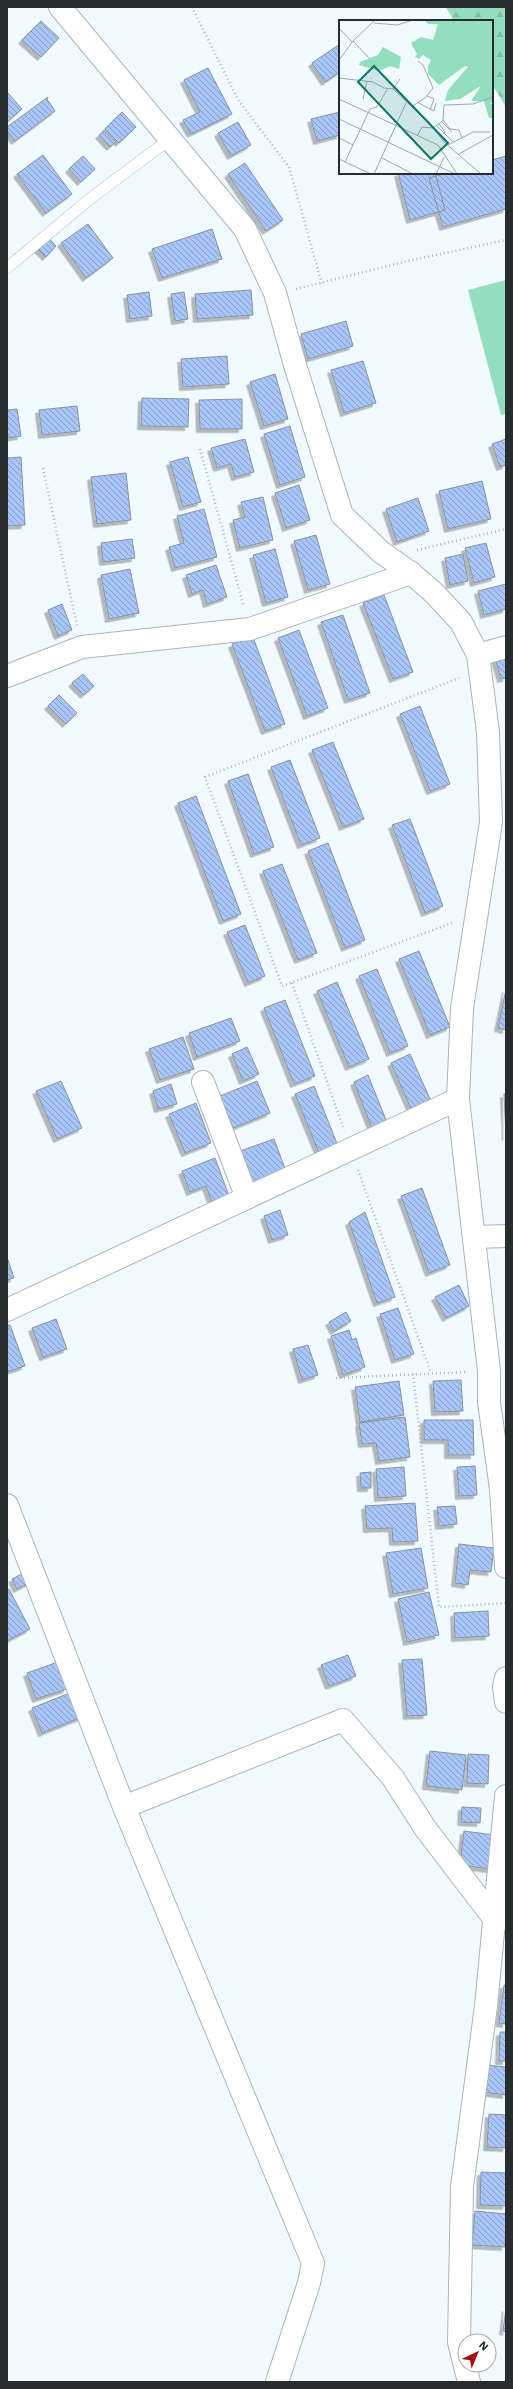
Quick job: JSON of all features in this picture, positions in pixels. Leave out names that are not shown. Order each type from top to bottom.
[{"type":"street","points":[[60,7],[245,229],[275,293],[297,372],[342,515],[387,557],[411,573],[434,593],[461,622],[479,663],[488,732],[491,822],[462,1008],[458,1099],[476,1237],[489,1371],[489,1402],[500,1489],[506,1567]]},
{"type":"street","points":[[7,676],[82,647],[250,628],[411,573]]},
{"type":"street","points":[[479,663],[506,647]]},
{"type":"street","points":[[203,1082],[247,1198]]},
{"type":"street","points":[[7,1310],[458,1099]]},
{"type":"street","points":[[476,1237],[506,1236]]},
{"type":"street","points":[[7,1505],[124,1807],[313,2263],[309,2283],[277,2382]]},
{"type":"street","points":[[506,1678],[504,1687],[506,1702]]},
{"type":"street","points":[[124,1807],[343,1720],[393,1778],[426,1828],[500,1917]]},
{"type":"street","points":[[469,2382],[459,2342],[462,2187],[486,2006],[500,1917],[506,1796]]},
{"type":"lane","points":[[7,268],[91,198],[170,139]]},
{"type":"path","points":[[192,7],[238,100],[289,167],[322,284]]},
{"type":"path","points":[[275,293],[322,284],[408,261],[506,240]]},
{"type":"path","points":[[200,449],[250,628]]},
{"type":"path","points":[[43,468],[82,647]]},
{"type":"path","points":[[387,557],[506,529]]},
{"type":"path","points":[[477,914],[282,986],[205,777],[479,663]]},
{"type":"path","points":[[292,983],[432,1373]]},
{"type":"path","points":[[336,1378],[489,1371]]},
{"type":"path","points":[[413,1374],[439,1607],[506,1603]]},
{"type":"green space","points":[[446,7],[506,7],[506,107],[493,86],[493,20],[453,20]]},
{"type":"green space","points":[[506,280],[506,414],[501,415],[468,290]]},
{"type":"building","points":[[41,21],[59,38],[41,57],[22,40]]},
{"type":"building","points":[[339,45],[339,73],[325,82],[312,63]]},
{"type":"building","points":[[208,68],[232,114],[191,134],[183,120],[200,112],[184,80]]},
{"type":"building","points":[[7,92],[22,109],[7,122]]},
{"type":"building","points":[[48,97],[47,99],[55,111],[15,141],[7,131],[7,127]]},
{"type":"building","points":[[122,112],[136,127],[119,143],[105,129]]},
{"type":"building","points":[[339,112],[339,135],[317,141],[311,119]]},
{"type":"building","points":[[238,122],[251,145],[231,156],[218,133]]},
{"type":"building","points":[[104,131],[116,142],[110,147],[99,135]]},
{"type":"building","points":[[43,155],[72,194],[46,213],[17,174]]},
{"type":"building","points":[[83,156],[95,169],[81,182],[69,169]]},
{"type":"building","points":[[506,156],[506,209],[443,227],[429,178],[443,174],[493,174],[493,160]]},
{"type":"building","points":[[245,163],[283,220],[266,231],[228,174]]},
{"type":"building","points":[[398,174],[435,174],[445,210],[410,220]]},
{"type":"building","points":[[88,224],[113,258],[86,278],[61,243]]},
{"type":"building","points":[[212,229],[222,259],[162,278],[152,249]]},
{"type":"building","points":[[48,237],[56,246],[46,257],[37,248]]},
{"type":"building","points":[[251,290],[253,315],[197,319],[195,294]]},
{"type":"building","points":[[149,292],[152,316],[130,319],[127,295]]},
{"type":"building","points":[[184,292],[188,319],[175,321],[171,294]]},
{"type":"building","points":[[346,321],[353,346],[308,359],[301,334]]},
{"type":"building","points":[[227,356],[229,384],[183,387],[181,359]]},
{"type":"building","points":[[363,361],[376,403],[344,413],[331,370]]},
{"type":"building","points":[[275,374],[288,419],[264,426],[250,382]]},
{"type":"building","points":[[142,398],[189,399],[188,427],[141,426]]},
{"type":"building","points":[[242,399],[242,429],[200,429],[199,400]]},
{"type":"building","points":[[77,406],[80,431],[42,435],[39,410]]},
{"type":"building","points":[[17,409],[21,436],[7,438],[7,410]]},
{"type":"building","points":[[290,426],[305,477],[280,485],[264,434]]},
{"type":"building","points":[[245,439],[254,472],[235,477],[231,464],[217,468],[211,448]]},
{"type":"building","points":[[506,439],[506,465],[500,467],[492,444]]},
{"type":"building","points":[[21,457],[25,525],[7,526],[7,458]]},
{"type":"building","points":[[188,457],[201,502],[183,507],[170,462]]},
{"type":"building","points":[[126,473],[131,520],[97,524],[91,477]]},
{"type":"building","points":[[482,481],[491,519],[448,529],[439,491]]},
{"type":"building","points":[[299,485],[310,520],[286,528],[275,493]]},
{"type":"building","points":[[263,497],[273,540],[240,548],[233,520],[245,517],[241,502]]},
{"type":"building","points":[[418,498],[429,531],[397,542],[386,509]]},
{"type":"building","points":[[204,509],[217,557],[175,568],[169,547],[184,543],[177,516]]},
{"type":"building","points":[[316,535],[330,584],[308,590],[294,541]]},
{"type":"building","points":[[132,539],[135,558],[103,562],[101,543]]},
{"type":"building","points":[[486,543],[495,577],[474,583],[465,548]]},
{"type":"building","points":[[275,549],[288,597],[266,603],[253,555]]},
{"type":"building","points":[[463,554],[468,581],[450,585],[445,558]]},
{"type":"building","points":[[216,565],[227,597],[207,604],[203,590],[192,594],[186,575]]},
{"type":"building","points":[[130,569],[139,613],[109,619],[101,575]]},
{"type":"building","points":[[506,584],[506,609],[484,615],[478,591]]},
{"type":"building","points":[[384,595],[413,672],[393,679],[363,603]]},
{"type":"building","points":[[62,604],[72,630],[58,636],[48,610]]},
{"type":"building","points":[[343,615],[370,693],[348,700],[321,622]]},
{"type":"building","points":[[299,630],[328,708],[307,716],[278,638]]},
{"type":"building","points":[[253,637],[285,724],[265,731],[232,644]]},
{"type":"building","points":[[506,651],[506,678],[501,679],[494,655]]},
{"type":"building","points":[[83,674],[94,686],[84,695],[72,683]]},
{"type":"building","points":[[59,695],[77,713],[66,724],[48,706]]},
{"type":"building","points":[[420,706],[450,784],[430,791],[400,714]]},
{"type":"building","points":[[333,742],[364,819],[343,827],[312,750]]},
{"type":"building","points":[[290,760],[320,838],[301,845],[271,767]]},
{"type":"building","points":[[248,774],[274,847],[254,854],[228,781]]},
{"type":"building","points":[[196,796],[241,914],[223,921],[178,803]]},
{"type":"building","points":[[410,819],[443,906],[425,913],[392,825]]},
{"type":"building","points":[[328,843],[365,940],[345,948],[308,851]]},
{"type":"building","points":[[282,864],[317,953],[298,960],[263,871]]},
{"type":"building","points":[[245,925],[265,976],[248,983],[227,932]]},
{"type":"building","points":[[419,951],[450,1027],[430,1035],[399,959]]},
{"type":"building","points":[[377,969],[408,1046],[390,1053],[359,976]]},
{"type":"building","points":[[337,982],[369,1059],[349,1067],[317,991]]},
{"type":"building","points":[[506,989],[506,1030],[498,1028]]},
{"type":"building","points":[[285,1000],[315,1076],[294,1084],[264,1008]]},
{"type":"building","points":[[231,1018],[240,1041],[197,1057],[189,1033]]},
{"type":"building","points":[[183,1037],[194,1069],[160,1080],[149,1049]]},
{"type":"building","points":[[247,1047],[259,1074],[243,1081],[232,1054]]},
{"type":"building","points":[[410,1054],[434,1108],[414,1116],[391,1063]]},
{"type":"building","points":[[368,1075],[388,1125],[373,1131],[354,1082]]},
{"type":"building","points":[[61,1081],[82,1128],[57,1139],[36,1091]]},
{"type":"building","points":[[257,1081],[270,1113],[233,1128],[220,1096]]},
{"type":"building","points":[[171,1084],[177,1104],[158,1109],[153,1091]]},
{"type":"building","points":[[314,1086],[340,1151],[321,1158],[295,1094]]},
{"type":"building","points":[[504,1094],[506,1094],[506,1137]]},
{"type":"building","points":[[196,1103],[211,1143],[185,1153],[169,1114]]},
{"type":"building","points":[[274,1139],[287,1174],[253,1186],[240,1151]]},
{"type":"building","points":[[215,1158],[229,1196],[212,1202],[206,1186],[190,1192],[182,1171]]},
{"type":"building","points":[[422,1188],[450,1265],[429,1273],[401,1196]]},
{"type":"building","points":[[280,1210],[288,1235],[272,1240],[264,1216]]},
{"type":"building","points":[[365,1212],[395,1297],[377,1303],[349,1222]]},
{"type":"building","points":[[7,1257],[14,1278],[7,1280]]},
{"type":"building","points":[[459,1285],[469,1306],[446,1318],[435,1297]]},
{"type":"building","points":[[398,1308],[414,1354],[395,1360],[380,1314]]},
{"type":"building","points":[[346,1312],[351,1321],[334,1331],[329,1322]]},
{"type":"building","points":[[56,1319],[67,1349],[43,1357],[32,1328]]},
{"type":"building","points":[[10,1325],[25,1366],[7,1372],[7,1326]]},
{"type":"building","points":[[349,1330],[352,1340],[356,1338],[365,1367],[343,1375],[331,1336]]},
{"type":"building","points":[[308,1345],[318,1375],[302,1380],[293,1349]]},
{"type":"building","points":[[461,1380],[463,1411],[435,1412],[433,1381]]},
{"type":"building","points":[[399,1381],[404,1415],[360,1422],[355,1387]]},
{"type":"building","points":[[405,1417],[410,1457],[379,1461],[376,1443],[362,1444],[359,1423]]},
{"type":"building","points":[[424,1420],[473,1420],[474,1455],[448,1455],[448,1440],[424,1440]]},
{"type":"building","points":[[475,1466],[477,1495],[459,1496],[457,1467]]},
{"type":"building","points":[[404,1467],[406,1496],[378,1498],[376,1469]]},
{"type":"building","points":[[371,1472],[371,1488],[361,1488],[360,1473]]},
{"type":"building","points":[[415,1503],[418,1541],[393,1542],[392,1528],[367,1529],[365,1506]]},
{"type":"building","points":[[455,1506],[457,1524],[439,1526],[437,1507]]},
{"type":"building","points":[[459,1544],[494,1548],[491,1572],[470,1570],[468,1585],[455,1583]]},
{"type":"building","points":[[421,1548],[428,1588],[393,1594],[386,1553]]},
{"type":"building","points":[[28,1571],[33,1581],[17,1589],[12,1579]]},
{"type":"building","points":[[9,1589],[30,1629],[7,1641],[7,1590]]},
{"type":"building","points":[[429,1592],[439,1635],[407,1642],[398,1599]]},
{"type":"building","points":[[488,1611],[489,1636],[455,1638],[454,1613]]},
{"type":"building","points":[[348,1655],[356,1676],[329,1686],[321,1665]]},
{"type":"building","points":[[422,1659],[427,1715],[407,1716],[402,1660]]},
{"type":"building","points":[[58,1662],[67,1689],[36,1699],[27,1673]]},
{"type":"building","points":[[72,1692],[82,1717],[42,1733],[32,1708]]},
{"type":"building","points":[[430,1751],[466,1755],[462,1790],[426,1786]]},
{"type":"building","points":[[468,1754],[489,1755],[488,1784],[467,1783]]},
{"type":"building","points":[[462,1807],[481,1808],[480,1823],[461,1822]]},
{"type":"building","points":[[464,1831],[494,1835],[490,1869],[460,1865]]},
{"type":"building","points":[[504,1985],[506,1985],[506,2024],[499,2023]]},
{"type":"building","points":[[500,2032],[506,2032],[506,2061],[499,2061]]},
{"type":"building","points":[[487,2065],[506,2067],[506,2095],[483,2092]]},
{"type":"building","points":[[489,2114],[506,2115],[506,2148],[487,2147]]},
{"type":"building","points":[[481,2172],[506,2173],[506,2206],[480,2205]]},
{"type":"building","points":[[475,2211],[506,2214],[505,2247],[472,2245]]},
{"type":"building","points":[[506,2308],[506,2332],[503,2331]]}]
